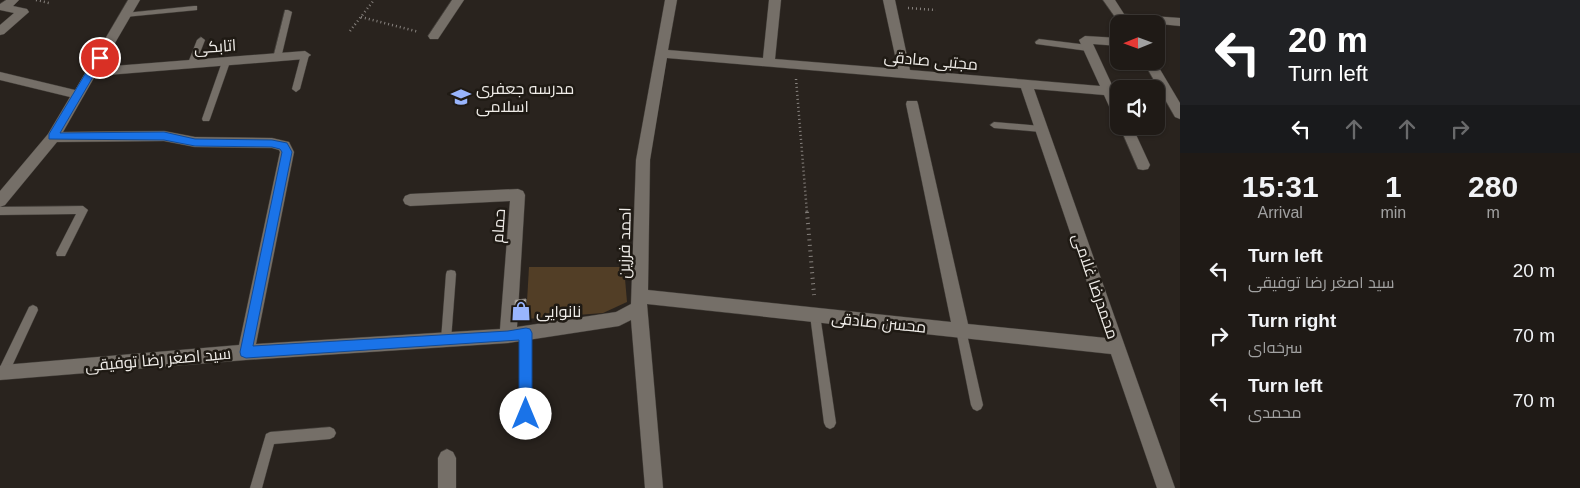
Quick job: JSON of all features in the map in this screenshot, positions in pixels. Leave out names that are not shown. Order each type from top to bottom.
[{"type":"street","points":[[0,31],[23,12],[4,8],[13,0]]},
{"type":"street","points":[[0,201],[53,137],[134,0]]},
{"type":"street","points":[[434,36],[458,0]]},
{"type":"street","name":"احمد فرزین","points":[[654,488],[639,302],[643,160],[671,0]]},
{"type":"street","points":[[769,63],[775,0]]},
{"type":"street","points":[[1109,0],[1120,15]]},
{"type":"street","points":[[890,3],[905,74]]},
{"type":"street","points":[[1165,21],[1180,22]]},
{"type":"street","points":[[1110,41],[1085,40],[1110,95]]},
{"type":"street","name":"مجتبی صادقی","points":[[663,54],[1108,91]]},
{"type":"street","name":"اتابکی","points":[[91,72],[305,55]]},
{"type":"street","points":[[1154,70],[1180,114]]},
{"type":"street","points":[[0,76],[78,95]]},
{"type":"street","name":"محمدرضا غلامی","points":[[1026,85],[1166,488]]},
{"type":"street","points":[[912,104],[961,330]]},
{"type":"street","points":[[1128,135],[1143,165]]},
{"type":"street","points":[[53,137],[164,136],[195,142],[272,143],[284,146],[287,152],[246,352]]},
{"type":"street","name":"حمام","points":[[410,200],[518,195],[508,336]]},
{"type":"street","name":"محسن صادقی","points":[[639,302],[815,316],[1117,347]]},
{"type":"street","name":"سید اصغر رضا توفیقی","points":[[3,372],[246,352],[508,336],[619,319],[639,302]]},
{"type":"street","points":[[447,458],[447,488]]},
{"type":"lane","points":[[125,15],[194,8]]},
{"type":"lane","points":[[277,58],[288,12]]},
{"type":"lane","points":[[192,64],[200,40]]},
{"type":"lane","points":[[1039,42],[1088,48]]},
{"type":"lane","name":"اتابکی","points":[[296,90],[305,55]]},
{"type":"lane","points":[[206,119],[226,62]]},
{"type":"lane","points":[[994,125],[1041,129]]},
{"type":"lane","points":[[0,211],[83,210],[61,252]]},
{"type":"lane","points":[[446,340],[452,274]]},
{"type":"lane","points":[[3,372],[33,310]]},
{"type":"lane","points":[[815,316],[830,423]]},
{"type":"lane","points":[[961,330],[977,405]]},
{"type":"lane","points":[[526,333],[526,414]]},
{"type":"lane","points":[[256,488],[270,438],[330,433]]},
{"type":"path","points":[[36,0],[49,3]]},
{"type":"path","points":[[350,31],[374,0]]},
{"type":"path","points":[[890,3],[936,10]]},
{"type":"path","points":[[361,17],[434,36]]},
{"type":"path","points":[[794,65],[815,316]]},
{"type":"shaded area","points":[[529,267],[624,267],[627,302],[603,313],[526,319]]},
{"type":"building","name":"نانوایی","points":[[526,299],[526,316],[514,316],[515,300]]},
{"type":"place","name":"مدرسه جعفری اسلامی","points":[[461,97]]},
{"type":"place","name":"نانوایی","points":[[521,311]]},
{"type":"route","points":[[100,58],[53,137],[164,136],[195,142],[272,143],[284,146],[287,152],[246,352],[508,336],[526,333],[526,414]]}]
